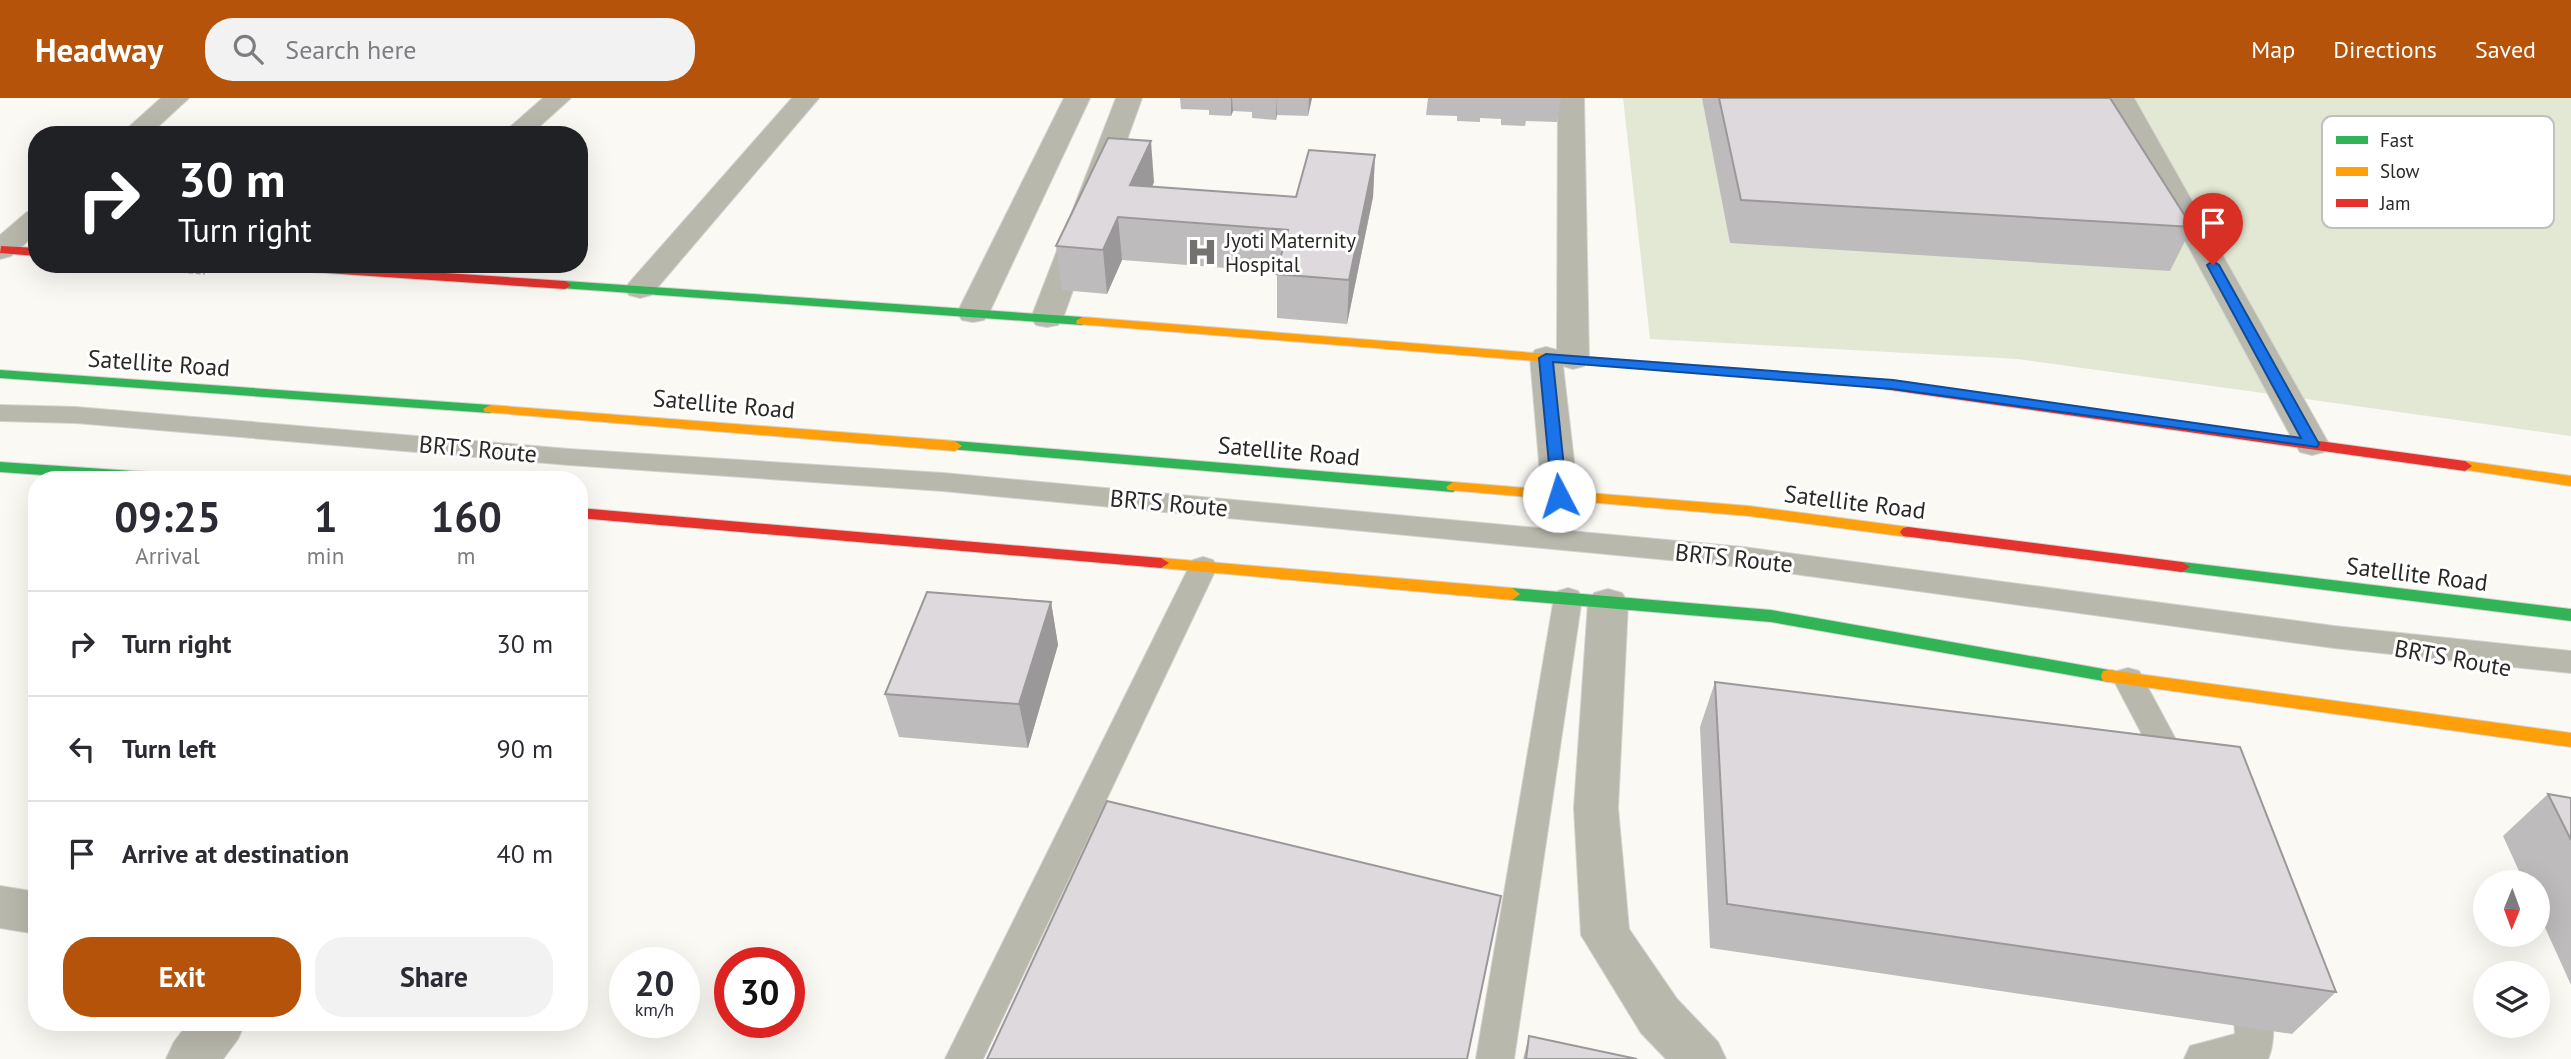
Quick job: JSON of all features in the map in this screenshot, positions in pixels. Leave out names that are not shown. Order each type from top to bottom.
[{"type":"main road","points":[[0,250],[28,252]]},
{"type":"main road","points":[[433,273],[1893,385],[2571,481]]},
{"type":"main road","name":"Satellite Road","points":[[0,374],[621,419],[1749,511],[2571,615]]},
{"type":"main road","points":[[0,467],[59,471]]},
{"type":"main road","points":[[588,514],[1771,616],[2128,679],[2571,740]]},
{"type":"street","points":[[143,126],[176,98]]},
{"type":"street","points":[[525,126],[558,98]]},
{"type":"street","points":[[640,289],[806,98]]},
{"type":"street","points":[[974,313],[1077,98]]},
{"type":"street","points":[[1047,318],[1129,98]]},
{"type":"street","points":[[1559,496],[1559,358],[1571,98]]},
{"type":"street","points":[[2121,98],[2312,444]]},
{"type":"street","points":[[0,250],[28,226]]},
{"type":"street","points":[[1588,601],[1605,934],[1659,1016],[1700,1059]]},
{"type":"street","points":[[0,907],[28,912]]},
{"type":"street","points":[[192,1059],[213,1031]]},
{"type":"lane","name":"BRTS Route","points":[[0,413],[76,415],[555,456],[943,482],[1729,556],[2334,637],[2571,662]]},
{"type":"lane","points":[[964,1059],[1203,567]]},
{"type":"lane","points":[[1495,1059],[1588,601]]},
{"type":"lane","name":"BRTS Route","points":[[2334,637],[2571,678]]},
{"type":"lane","points":[[2128,679],[2192,798]]},
{"type":"lane","points":[[2203,1059],[2255,1047],[2248,957]]},
{"type":"green space","points":[[1623,98],[2571,98],[2571,436],[2018,359],[1650,339]]},
{"type":"building","points":[[1719,98],[2110,98],[2192,227],[1741,200]]},
{"type":"building","points":[[1108,138],[1151,141],[1130,185],[1296,197],[1309,150],[1375,155],[1349,280],[1276,274],[1288,230],[1118,217],[1103,250],[1056,246]]},
{"type":"building","points":[[927,592],[1051,602],[1019,704],[885,694]]},
{"type":"building","points":[[1715,682],[2240,747],[2336,992],[1727,904]]},
{"type":"building","points":[[2548,794],[2571,798],[2571,840]]},
{"type":"building","points":[[1107,801],[1501,896],[1467,1059],[987,1059]]},
{"type":"building","points":[[1529,1036],[1637,1059],[1526,1059]]},
{"type":"traffic: fast","points":[[565,285],[1082,321]]},
{"type":"traffic: fast","points":[[1560,359],[1860,382]]},
{"type":"traffic: fast","points":[[0,374],[490,409]]},
{"type":"traffic: fast","points":[[955,446],[1453,487]]},
{"type":"traffic: fast","points":[[0,467],[59,471]]},
{"type":"traffic: fast","points":[[2182,567],[2571,615]]},
{"type":"traffic: fast","points":[[1512,594],[1771,616],[2109,676]]},
{"type":"traffic: slow","points":[[1082,321],[1560,359]]},
{"type":"traffic: slow","points":[[490,409],[955,446]]},
{"type":"traffic: slow","points":[[2465,466],[2571,481]]},
{"type":"traffic: slow","points":[[1453,487],[1749,511],[1908,532]]},
{"type":"traffic: slow","points":[[1161,563],[1512,594]]},
{"type":"traffic: slow","points":[[2109,676],[2571,740]]},
{"type":"traffic: jam","points":[[1,250],[28,252]]},
{"type":"traffic: jam","points":[[384,273],[565,285]]},
{"type":"traffic: jam","points":[[1860,382],[2465,466]]},
{"type":"traffic: jam","points":[[588,514],[1161,563]]},
{"type":"traffic: jam","points":[[1908,532],[2182,567]]},
{"type":"place","name":"Jyoti Maternity Hospital","points":[[1202,252]]},
{"type":"route","points":[[1559,496],[1546,358],[1893,385],[2312,444],[2213,265]]}]
